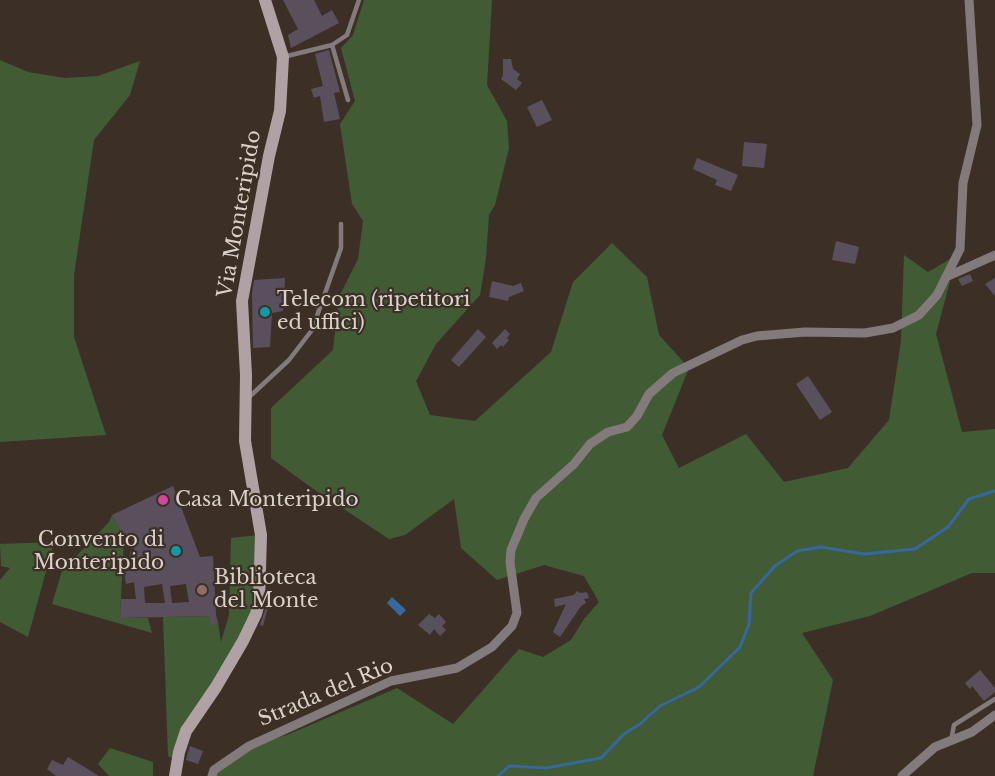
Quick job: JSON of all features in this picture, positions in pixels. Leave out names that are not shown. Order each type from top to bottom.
[{"type":"street","name":"Via Monteripido","points":[[175,776],[179,752],[186,731],[216,687],[243,641],[259,602],[261,535],[245,441],[246,375],[242,300],[269,156],[280,111],[283,57],[265,0]]},
{"type":"street","name":"Strada del Rio","points":[[212,776],[214,770],[249,746],[391,681],[457,668],[492,647],[513,626],[517,613],[510,562],[511,550],[536,498],[574,464],[590,444],[608,432],[627,427],[637,416],[648,394],[673,373],[742,340],[757,336],[805,332],[865,333],[893,328],[919,315],[937,295],[960,249],[963,183],[977,125],[969,0]]},
{"type":"street","points":[[946,277],[995,255]]},
{"type":"street","points":[[903,776],[935,747],[972,732],[995,715]]},
{"type":"lane","points":[[283,57],[333,45],[347,35],[359,0]]},
{"type":"lane","points":[[333,45],[348,100]]},
{"type":"lane","points":[[246,401],[289,360],[312,330],[341,248],[341,224]]},
{"type":"lane","points":[[951,741],[954,725],[995,699]]},
{"type":"green space","points":[[364,0],[492,0],[487,85],[507,121],[509,148],[495,205],[489,215],[486,258],[480,295],[436,344],[416,381],[430,415],[475,421],[551,352],[573,282],[612,243],[647,277],[659,335],[689,368],[662,435],[679,468],[746,434],[784,482],[848,468],[889,420],[901,341],[904,255],[928,272],[957,255],[936,334],[962,432],[995,429],[995,573],[972,573],[870,616],[802,633],[833,680],[813,776],[212,776],[249,746],[287,735],[397,688],[453,724],[519,649],[543,657],[571,640],[584,619],[599,602],[584,576],[544,565],[497,580],[461,548],[454,499],[405,535],[389,539],[271,458],[271,408],[333,350],[339,297],[358,259],[363,221],[352,204],[340,124],[355,101],[341,48],[353,35]]},
{"type":"green space","points":[[0,60],[28,72],[65,78],[98,76],[140,61],[130,95],[94,140],[74,275],[74,337],[106,435],[0,442]]},
{"type":"green space","points":[[112,515],[124,537],[120,618],[148,618],[152,633],[52,604],[62,571],[109,522]]},
{"type":"green space","points":[[258,535],[254,613],[172,758],[168,756],[163,617],[209,616],[211,625],[218,623],[221,642],[229,615],[231,538]]},
{"type":"green space","points":[[54,542],[28,637],[0,622],[0,580],[10,568],[1,566],[0,544]]},
{"type":"green space","points":[[110,748],[153,762],[153,776],[109,776],[98,764]]},
{"type":"water","points":[[392,597],[406,610],[400,616],[387,603]]},
{"type":"building","points":[[283,0],[314,0],[322,16],[332,10],[339,23],[291,48],[288,35],[298,29]]},
{"type":"building","points":[[329,50],[340,92],[334,93],[340,119],[324,122],[320,96],[314,98],[311,89],[323,86],[315,54]]},
{"type":"building","points":[[503,59],[511,59],[513,69],[520,74],[517,79],[522,83],[516,90],[501,79]]},
{"type":"building","points":[[542,100],[552,120],[537,127],[527,107]]},
{"type":"building","points":[[744,142],[767,144],[764,168],[742,166]]},
{"type":"building","points":[[697,158],[738,175],[731,191],[715,185],[717,180],[693,169]]},
{"type":"building","points":[[836,241],[859,247],[855,264],[832,260]]},
{"type":"building","points":[[970,274],[973,281],[962,286],[958,279]]},
{"type":"building","name":"Telecom (ripetitori ed uffici)","points":[[285,278],[283,311],[272,313],[270,347],[253,348],[254,280]]},
{"type":"building","points":[[995,278],[995,296],[985,284]]},
{"type":"building","points":[[492,281],[513,286],[521,283],[524,291],[509,297],[508,301],[489,297]]},
{"type":"building","points":[[478,329],[486,337],[459,367],[451,360]]},
{"type":"building","points":[[505,329],[510,334],[507,338],[509,340],[503,347],[501,345],[497,349],[492,343]]},
{"type":"building","points":[[808,376],[832,412],[820,420],[796,384]]},
{"type":"building","name":"Convento di Monteripido","points":[[173,486],[200,557],[213,556],[218,623],[211,626],[209,616],[120,618],[121,599],[136,599],[134,582],[126,584],[124,572],[132,570],[130,552],[134,550],[131,534],[124,537],[112,515]],"holes":[[[162,584],[165,603],[145,603],[144,587]],[[186,584],[189,602],[172,603],[170,586]]]},
{"type":"building","points":[[577,591],[587,592],[589,598],[584,599],[586,603],[581,606],[560,637],[553,632],[566,604],[555,607],[554,599],[574,595]]},
{"type":"building","points":[[268,592],[272,593],[263,626],[260,625],[267,604]]},
{"type":"building","points":[[429,614],[435,618],[439,614],[446,622],[442,626],[446,630],[440,636],[434,629],[430,635],[418,625]]},
{"type":"building","points":[[980,670],[995,688],[995,692],[984,701],[972,686],[970,689],[965,683]]},
{"type":"building","points":[[190,746],[203,751],[198,764],[186,760]]},
{"type":"building","points":[[68,757],[99,776],[56,776],[47,769],[52,760],[63,765]]},
{"type":"waterway","points":[[498,776],[509,766],[546,768],[601,758],[624,734],[640,724],[660,706],[699,687],[740,647],[749,624],[751,593],[775,566],[797,551],[821,547],[864,554],[915,549],[948,527],[969,499],[995,491]]},
{"type":"place","name":"Telecom (ripetitori ed uffici)","points":[[265,312]]},
{"type":"place","name":"Casa Monteripido","points":[[163,500]]},
{"type":"place","name":"Convento di Monteripido","points":[[176,551]]},
{"type":"place","name":"Biblioteca del Monte","points":[[202,590]]}]
